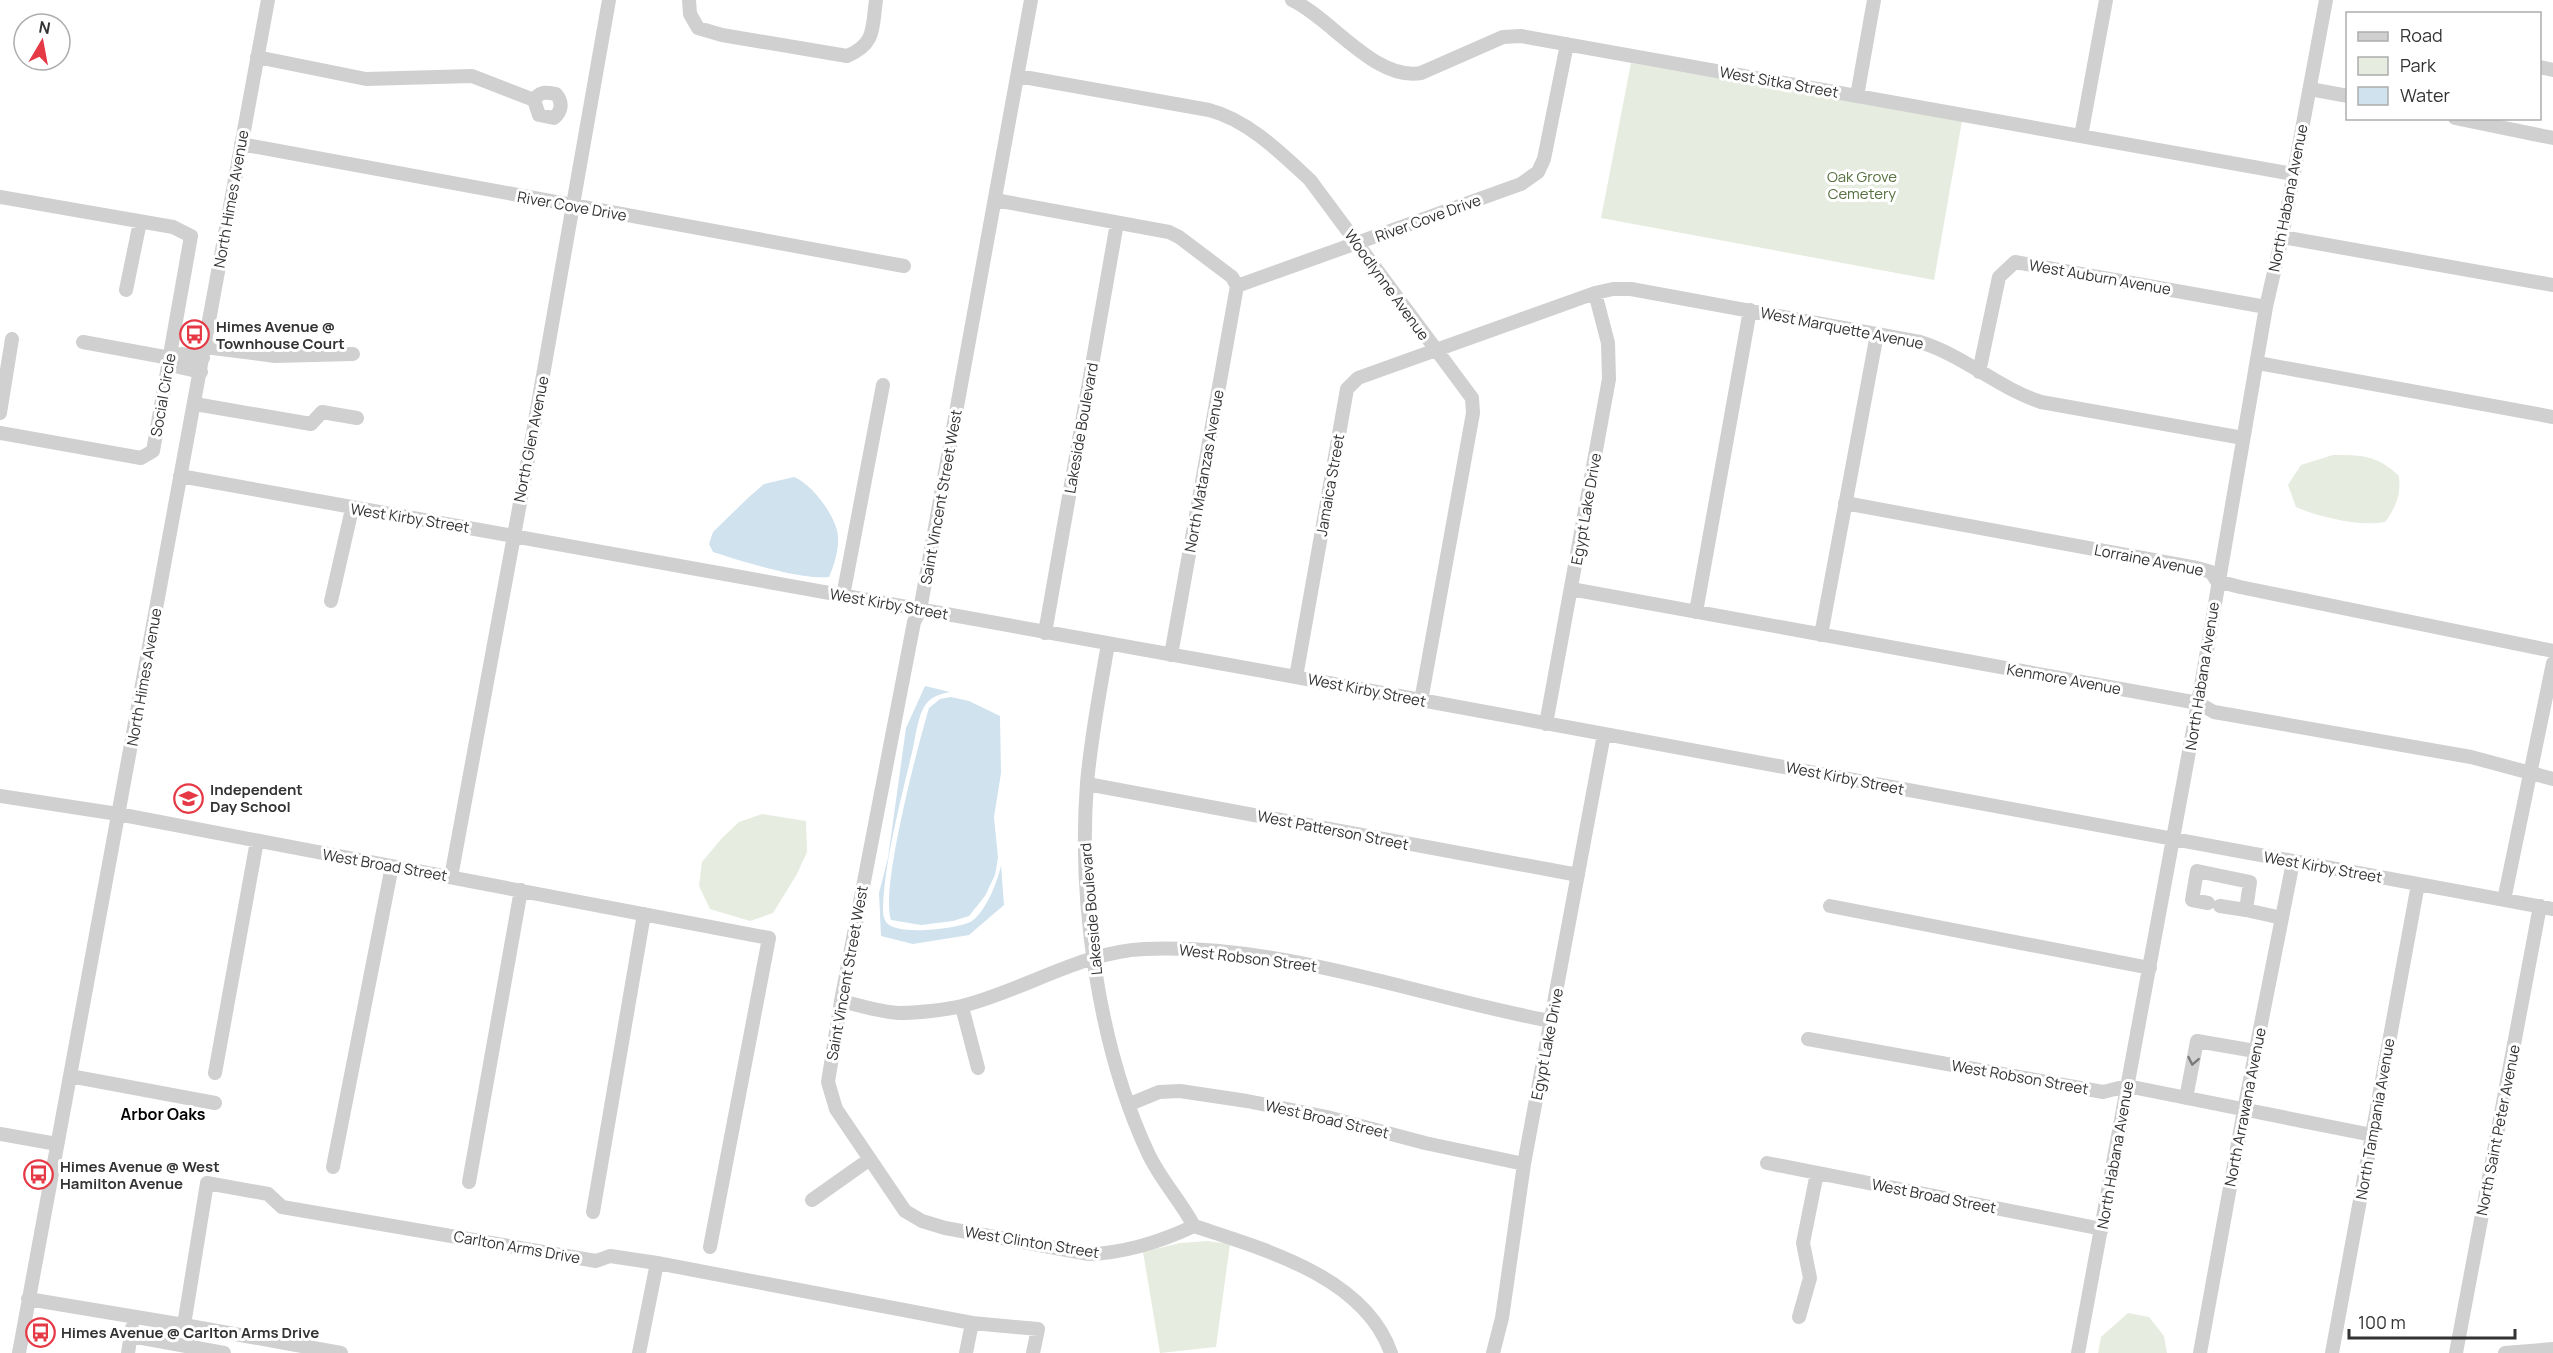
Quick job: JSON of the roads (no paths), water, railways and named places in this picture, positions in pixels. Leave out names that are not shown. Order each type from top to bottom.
[{"type":"street","name":"North Himes Avenue","points":[[19,1353],[268,0]]},
{"type":"street","name":"North Glen Avenue","points":[[451,877],[609,0]]},
{"type":"street","points":[[689,0],[690,14],[698,28],[722,35],[847,56],[862,50],[871,35],[876,0]]},
{"type":"street","name":"Saint Vincent Street West","points":[[870,1159],[836,1109],[828,1082],[841,1001],[914,622],[920,610],[1031,0]]},
{"type":"street","name":"West Sitka Street","points":[[1292,0],[1320,18],[1376,62],[1409,75],[1421,73],[1503,37],[1521,36],[2293,174]]},
{"type":"street","points":[[1857,96],[1874,0]]},
{"type":"street","points":[[2081,136],[2106,0]]},
{"type":"street","name":"North Habana Avenue","points":[[2078,1353],[2198,703],[2217,581],[2258,363],[2266,307],[2282,237],[2326,0]]},
{"type":"street","name":"River Cove Drive","points":[[1237,286],[1521,184],[1538,172],[1544,159],[1567,44]]},
{"type":"street","points":[[257,57],[366,78],[472,76],[534,99]]},
{"type":"street","name":"Woodlynne Avenue","points":[[1018,76],[1225,114],[1290,161],[1310,180],[1472,398],[1473,413],[1421,700]]},
{"type":"street","points":[[2310,89],[2346,96]]},
{"type":"street","points":[[2465,120],[2553,138]]},
{"type":"street","name":"River Cove Drive","points":[[241,144],[904,266]]},
{"type":"street","name":"Social Circle","points":[[0,197],[173,227],[191,236],[153,450],[141,458],[0,433]]},
{"type":"street","points":[[995,200],[1169,232],[1232,277],[1237,286]]},
{"type":"street","points":[[126,290],[140,222]]},
{"type":"street","name":"Lakeside Boulevard","points":[[1045,633],[1117,223]]},
{"type":"street","points":[[2282,237],[2553,285]]},
{"type":"street","name":"West Auburn Avenue","points":[[1979,372],[1999,277],[2015,262],[2266,307]]},
{"type":"street","name":"North Matanzas Avenue","points":[[1171,655],[1237,286]]},
{"type":"street","name":"West Marquette Avenue","points":[[1435,350],[1595,293],[1613,289],[1631,289],[1877,334],[1941,349],[2020,395],[2042,402],[2243,438]]},
{"type":"street","name":"Egypt Lake Drive","points":[[1546,724],[1610,379],[1608,344],[1595,293]]},
{"type":"street","points":[[1696,612],[1750,310]]},
{"type":"street","points":[[1821,635],[1877,334]]},
{"type":"street","points":[[0,413],[12,339]]},
{"type":"street","points":[[83,342],[170,358],[181,354],[203,359],[353,354]]},
{"type":"street","name":"Jamaica Street","points":[[1296,677],[1347,389],[1358,378],[1435,350]]},
{"type":"street","points":[[2258,363],[2553,417]]},
{"type":"street","points":[[843,596],[883,385]]},
{"type":"street","points":[[195,404],[310,423],[322,412],[357,418]]},
{"type":"street","name":"West Kirby Street","points":[[180,476],[1296,677],[2547,908]]},
{"type":"street","name":"Lorraine Avenue","points":[[1845,503],[2198,568],[2211,572],[2217,581],[2553,651]]},
{"type":"street","points":[[331,601],[352,508]]},
{"type":"street","name":"Kenmore Avenue","points":[[1571,589],[2198,703],[2214,712],[2471,757],[2553,779]]},
{"type":"street","name":"Lakeside Boulevard","points":[[1108,644],[1087,784],[1085,845],[1093,959],[1110,1037],[1130,1104],[1148,1152],[1164,1182],[1183,1205],[1194,1226]]},
{"type":"street","points":[[2504,900],[2553,663]]},
{"type":"street","name":"Egypt Lake Drive","points":[[1492,1353],[1502,1318],[1524,1164],[1604,734]]},
{"type":"street","name":"West Patterson Street","points":[[1087,784],[1578,875]]},
{"type":"street","name":"West Broad Street","points":[[0,796],[118,814],[769,938],[710,1247]]},
{"type":"street","points":[[215,1073],[257,841]]},
{"type":"street","name":"North Arrawana Avenue","points":[[2200,1353],[2255,1051],[2293,862]]},
{"type":"street","points":[[333,1167],[392,866]]},
{"type":"street","points":[[2246,910],[2250,882],[2197,871],[2192,900],[2282,918]]},
{"type":"street","name":"North Tampania Avenue","points":[[2332,1353],[2418,884]]},
{"type":"street","points":[[469,1182],[521,890]]},
{"type":"street","points":[[1830,906],[2150,968]]},
{"type":"street","name":"North Saint Peter Avenue","points":[[2456,1353],[2547,908]]},
{"type":"street","points":[[593,1212],[644,914]]},
{"type":"street","name":"West Robson Street","points":[[841,1001],[899,1013],[962,1007],[1093,959],[1152,949],[1176,948],[1244,954],[1324,968],[1497,1011],[1551,1021]]},
{"type":"street","points":[[962,1007],[978,1068]]},
{"type":"street","name":"West Robson Street","points":[[1808,1039],[2103,1092],[2127,1086],[2372,1135]]},
{"type":"street","points":[[2186,1098],[2197,1041],[2255,1051]]},
{"type":"street","points":[[70,1076],[215,1103]]},
{"type":"street","name":"West Broad Street","points":[[1130,1104],[1159,1092],[1191,1093],[1327,1117],[1425,1143],[1524,1164]]},
{"type":"street","points":[[0,1134],[57,1144]]},
{"type":"street","points":[[812,1200],[870,1159]]},
{"type":"street","name":"West Clinton Street","points":[[870,1159],[904,1211],[922,1221],[945,1228],[1089,1254],[1108,1253],[1170,1237],[1194,1226]]},
{"type":"street","name":"West Broad Street","points":[[1767,1163],[2102,1229]]},
{"type":"street","points":[[1799,1317],[1810,1278],[1803,1243],[1817,1173]]},
{"type":"street","name":"Carlton Arms Drive","points":[[184,1325],[207,1183],[268,1194],[282,1207],[596,1261],[610,1256],[657,1263],[972,1323],[1038,1329],[1034,1353]]},
{"type":"street","points":[[1194,1226],[1280,1254],[1347,1293],[1386,1338],[1391,1353]]},
{"type":"street","points":[[639,1353],[657,1263]]},
{"type":"street","points":[[28,1299],[341,1353]]},
{"type":"street","points":[[128,1353],[134,1317]]},
{"type":"street","points":[[966,1353],[972,1323]]},
{"type":"street","points":[[131,1335],[224,1353]]},
{"type":"street","points":[[2505,1353],[2553,1349]]},
{"type":"water","points":[[794,477],[815,493],[833,519],[838,536],[838,546],[829,577],[787,573],[713,552],[709,544],[713,532],[749,497],[764,484]]},
{"type":"water","points":[[925,686],[950,692],[928,701],[919,719],[890,850],[884,891],[884,919],[893,927],[915,930],[955,927],[972,921],[991,895],[1001,865],[1004,905],[969,935],[913,944],[881,936],[879,893],[888,858],[906,728]]},
{"type":"water","points":[[951,697],[969,701],[1000,716],[1001,773],[994,817],[998,858],[995,875],[985,896],[969,916],[953,921],[921,925],[891,920],[889,904],[895,849],[924,726],[929,708],[940,699]]},
{"type":"place","name":"Himes Avenue @ Townhouse Court","points":[[195,335]]},
{"type":"place","name":"Independent Day School","points":[[189,798]]},
{"type":"place","name":"Himes Avenue @ West Hamilton Avenue","points":[[39,1175]]},
{"type":"place","name":"Himes Avenue @ Carlton Arms Drive","points":[[40,1332]]},
{"type":"district","name":"Arbor Oaks","points":[[163,1114]]},
{"type":"park label","name":"Oak Grove Cemetery","points":[[1862,184]]}]
